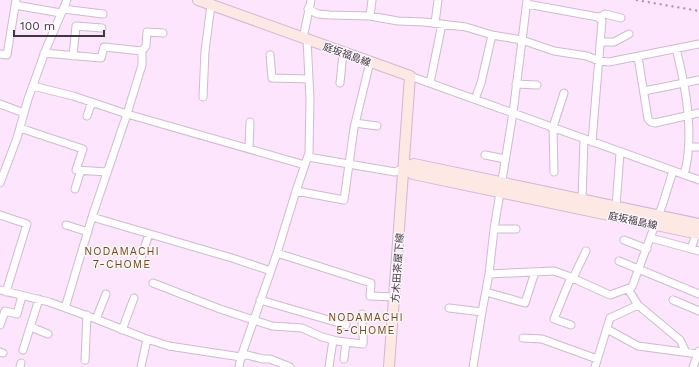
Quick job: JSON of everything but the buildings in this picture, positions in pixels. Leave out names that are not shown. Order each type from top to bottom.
[{"type":"main road","name":"庭坂福島線","points":[[198,0],[410,76]]},
{"type":"main road","points":[[404,168],[410,76]]},
{"type":"main road","name":"庭坂福島線","points":[[404,168],[414,164],[500,187],[657,220],[699,224]]},
{"type":"main road","name":"方木田茶屋下線","points":[[389,367],[404,168]]},
{"type":"main road","name":"庭坂福島線","points":[[500,187],[582,199],[616,206],[697,234]]},
{"type":"street","points":[[0,184],[44,53],[67,0]]},
{"type":"street","points":[[239,367],[241,357],[277,253],[309,153],[310,79],[305,38],[308,9],[311,0]]},
{"type":"street","points":[[370,16],[372,0]]},
{"type":"street","points":[[430,83],[439,24],[438,0]]},
{"type":"street","points":[[0,54],[7,55],[16,2],[62,11],[103,14]]},
{"type":"street","points":[[473,367],[489,274],[494,229],[527,2],[599,18],[605,14],[621,18]]},
{"type":"street","points":[[203,97],[205,51],[211,4]]},
{"type":"street","points":[[308,9],[318,14],[330,16],[370,16],[398,21],[466,27],[492,35],[522,40],[554,51],[587,56],[599,61],[609,62],[699,44]]},
{"type":"street","points":[[582,199],[599,61],[602,21],[599,18]]},
{"type":"street","points":[[73,56],[76,26],[102,28]]},
{"type":"street","points":[[65,308],[92,217],[142,65],[142,51],[146,46],[147,32],[163,33]]},
{"type":"street","points":[[600,42],[614,42],[629,34]]},
{"type":"street","points":[[475,99],[481,83],[492,35]]},
{"type":"street","points":[[44,53],[101,58],[104,47],[142,51]]},
{"type":"street","points":[[676,49],[685,84],[687,115],[689,147],[688,162],[684,175]]},
{"type":"street","points":[[340,83],[343,53]]},
{"type":"street","points":[[270,55],[272,78],[310,79]]},
{"type":"street","points":[[638,57],[648,119],[650,122],[655,123],[699,113]]},
{"type":"street","points":[[296,190],[344,200],[355,123],[370,62]]},
{"type":"street","points":[[410,76],[553,127],[620,153],[699,180]]},
{"type":"street","points":[[644,91],[699,80]]},
{"type":"street","points":[[516,84],[537,85]]},
{"type":"street","points":[[33,86],[305,165]]},
{"type":"street","points":[[554,172],[553,127],[564,93]]},
{"type":"street","points":[[87,116],[92,102]]},
{"type":"street","points":[[0,104],[24,113]]},
{"type":"street","points":[[249,149],[250,122]]},
{"type":"street","points":[[355,123],[377,126]]},
{"type":"street","points":[[20,128],[83,149],[76,170],[107,172]]},
{"type":"street","points":[[689,147],[699,147]]},
{"type":"street","points":[[616,206],[620,153]]},
{"type":"street","points":[[485,155],[505,159]]},
{"type":"street","points":[[308,157],[395,172],[404,168]]},
{"type":"street","points":[[75,189],[81,170]]},
{"type":"street","points":[[489,274],[554,271],[572,277],[610,295],[632,287],[651,238],[673,171]]},
{"type":"street","points":[[0,215],[27,224],[3,291],[39,300],[87,315],[122,330],[169,346],[241,357],[247,355],[270,359],[290,367]]},
{"type":"street","points":[[92,217],[270,270]]},
{"type":"street","points":[[66,225],[88,232]]},
{"type":"street","points":[[494,229],[516,229]]},
{"type":"street","points":[[139,264],[149,234]]},
{"type":"street","points":[[691,249],[697,234]]},
{"type":"street","points":[[651,238],[699,251]]},
{"type":"street","points":[[624,240],[647,249]]},
{"type":"street","points":[[572,325],[554,319],[572,277],[586,251]]},
{"type":"street","points":[[277,253],[370,283],[370,296],[394,297]]},
{"type":"street","points":[[619,261],[699,294]]},
{"type":"street","points":[[486,292],[525,303],[535,272]]},
{"type":"street","points":[[153,283],[220,309],[272,326],[302,328],[322,337],[346,342],[363,344],[364,331],[362,314]]},
{"type":"street","points":[[628,289],[638,305],[680,340],[686,352]]},
{"type":"street","points":[[96,319],[106,294]]},
{"type":"street","points":[[0,325],[5,311],[17,314],[22,296]]},
{"type":"street","points":[[122,330],[134,298]]},
{"type":"street","points":[[24,350],[39,300]]},
{"type":"street","points":[[260,300],[346,326]]},
{"type":"street","points":[[673,300],[699,311]]},
{"type":"street","points":[[595,367],[610,318],[638,305]]},
{"type":"street","points":[[449,308],[482,312]]},
{"type":"street","points":[[84,360],[87,315]]},
{"type":"street","points":[[31,327],[48,334]]},
{"type":"street","points":[[606,329],[638,346],[699,353],[696,364]]},
{"type":"street","points":[[523,338],[542,340],[597,359]]},
{"type":"street","points":[[141,367],[147,339]]},
{"type":"street","points":[[329,367],[333,340]]},
{"type":"street","points":[[344,359],[346,342]]},
{"type":"railway","points":[[636,0],[699,11]]},
{"type":"district","name":"NODAMACHI 7-CHOME","points":[[122,257]]},
{"type":"district","name":"NODAMACHI 5-CHOME","points":[[366,323]]}]
